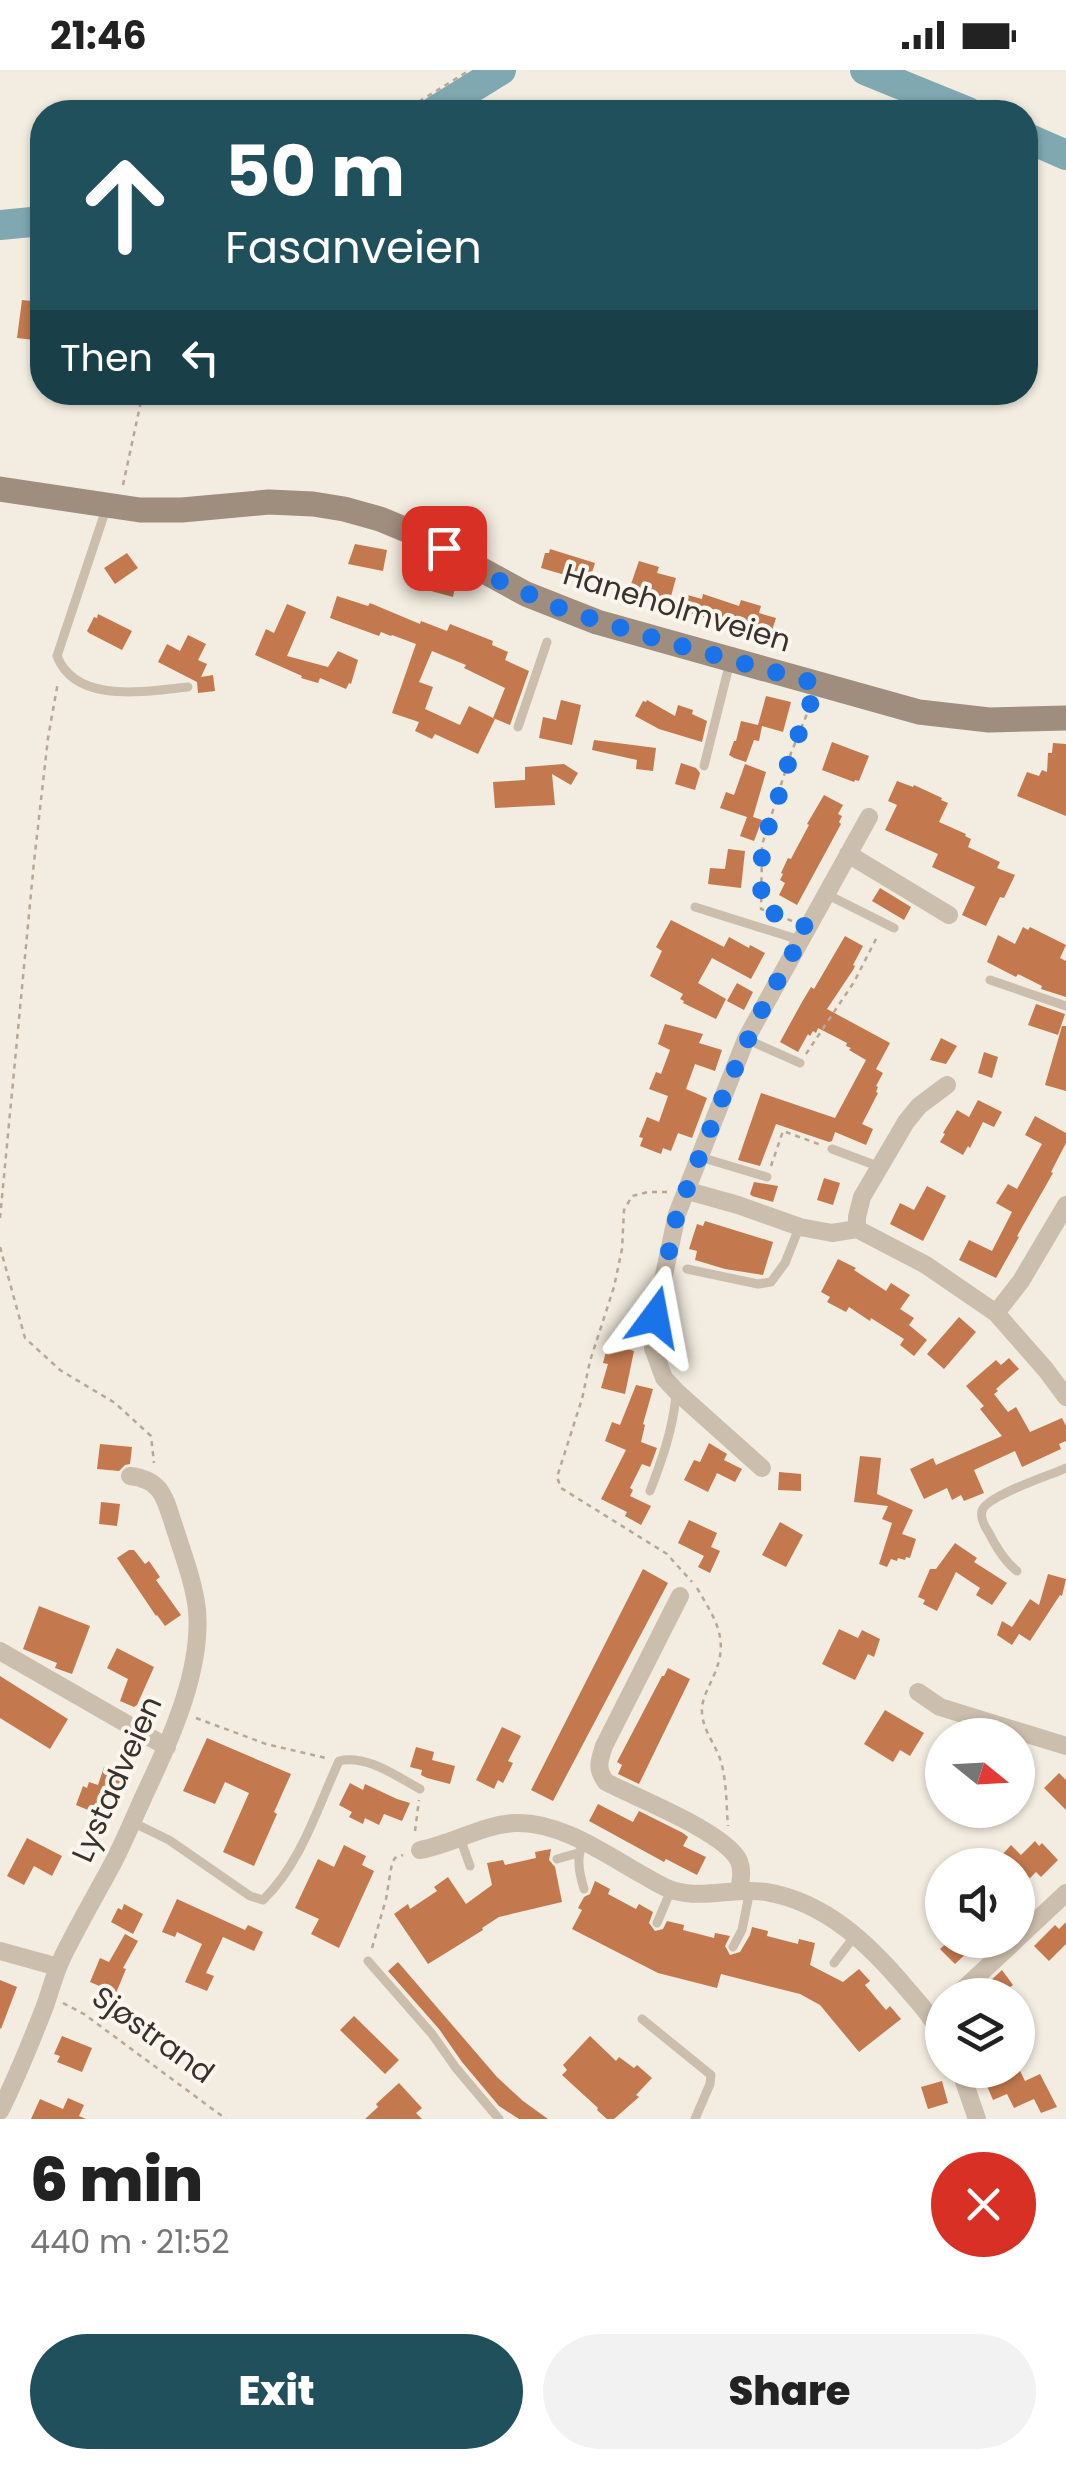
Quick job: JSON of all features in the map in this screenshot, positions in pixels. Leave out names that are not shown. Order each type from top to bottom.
[{"type":"main road","name":"Haneholmveien","points":[[0,489],[164,511],[285,502],[344,509],[416,534],[513,588],[613,627],[893,706],[953,718],[1066,718]]},
{"type":"street","points":[[762,1468],[664,1378],[652,1337],[677,1214],[746,1039],[870,817]]},
{"type":"street","points":[[848,854],[949,915]]},
{"type":"street","points":[[857,1229],[862,1197],[911,1114],[947,1085]]},
{"type":"street","points":[[688,1191],[800,1227],[832,1233],[857,1229],[926,1264],[996,1313],[1066,1397]]},
{"type":"street","points":[[996,1313],[1021,1281],[1066,1205]]},
{"type":"street","points":[[130,1476],[151,1480],[156,1485]]},
{"type":"street","name":"Lystadveien","points":[[0,2111],[27,2053],[58,1967],[168,1747],[180,1711],[196,1642],[197,1609],[163,1494],[156,1485]]},
{"type":"street","points":[[680,1596],[604,1746],[598,1764],[600,1774],[606,1782],[696,1826],[726,1847],[737,1857],[745,1890]]},
{"type":"street","points":[[0,1650],[168,1747]]},
{"type":"street","points":[[918,1692],[940,1707],[1066,1746]]},
{"type":"street","points":[[420,1850],[491,1827],[524,1824],[562,1833],[581,1848],[672,1890],[700,1894],[745,1890],[794,1898],[855,1934],[925,2007]]},
{"type":"street","points":[[1035,1922],[1066,1893]]},
{"type":"street","points":[[0,1951],[58,1967]]},
{"type":"street","points":[[976,1978],[996,1958]]},
{"type":"street","points":[[966,2088],[976,2119]]},
{"type":"lane","points":[[107,506],[57,656],[62,668],[74,680],[106,690],[188,688]]},
{"type":"lane","points":[[518,727],[547,642]]},
{"type":"lane","points":[[704,766],[730,660]]},
{"type":"lane","points":[[826,894],[894,928]]},
{"type":"lane","points":[[695,907],[804,933]]},
{"type":"lane","points":[[990,980],[1066,1006]]},
{"type":"lane","points":[[746,1039],[800,1063]]},
{"type":"lane","points":[[832,1149],[880,1167]]},
{"type":"lane","points":[[700,1157],[767,1176]]},
{"type":"lane","points":[[687,1269],[758,1284],[771,1282],[785,1263],[800,1227]]},
{"type":"lane","points":[[650,1491],[674,1418],[676,1392]]},
{"type":"lane","points":[[1017,1571],[998,1550],[982,1522],[985,1504],[1066,1468]]},
{"type":"lane","points":[[132,1822],[170,1840],[250,1896],[262,1900],[291,1867],[338,1761],[348,1758],[370,1764],[420,1788]]},
{"type":"lane","points":[[460,1838],[470,1866]]},
{"type":"lane","points":[[557,1859],[581,1848],[584,1888]]},
{"type":"lane","points":[[657,1923],[672,1890]]},
{"type":"lane","points":[[733,1948],[742,1930],[745,1890]]},
{"type":"lane","points":[[834,1963],[855,1934]]},
{"type":"lane","points":[[368,1961],[499,2119]]},
{"type":"lane","points":[[642,2019],[711,2075],[694,2119]]},
{"type":"path","points":[[421,100],[470,70]]},
{"type":"path","points":[[107,506],[123,486],[140,405]]},
{"type":"path","points":[[0,1218],[34,862],[54,696],[62,668]]},
{"type":"path","points":[[804,933],[761,908],[760,862],[791,754],[818,684]]},
{"type":"path","points":[[800,1063],[854,982],[884,923]]},
{"type":"path","points":[[767,1176],[783,1131],[832,1149]]},
{"type":"path","points":[[0,1247],[25,1338],[60,1370],[115,1402],[151,1436],[156,1485]]},
{"type":"path","points":[[180,1711],[266,1744],[338,1761]]},
{"type":"path","points":[[368,1961],[392,1863],[398,1856],[420,1850],[414,1828],[420,1788]]},
{"type":"path","name":"Sjøstrand","points":[[48,1996],[84,2014],[226,2119]]},
{"type":"building","points":[[22,300],[30,301],[30,340],[17,338]]},
{"type":"building","points":[[355,544],[387,550],[383,571],[348,564]]},
{"type":"building","points":[[550,549],[595,563],[589,582],[541,568]]},
{"type":"building","points":[[127,553],[138,568],[115,584],[104,568]]},
{"type":"building","points":[[639,561],[659,567],[657,573],[676,578],[670,600],[631,584]]},
{"type":"building","points":[[435,576],[456,582],[453,597],[431,591]]},
{"type":"building","points":[[680,593],[702,599],[703,594],[739,606],[741,600],[761,606],[759,613],[776,618],[770,637],[675,609]]},
{"type":"building","points":[[337,596],[368,606],[370,603],[447,631],[450,624],[493,641],[492,645],[508,652],[505,660],[529,671],[510,725],[493,718],[478,754],[435,734],[432,739],[415,731],[419,722],[392,713],[416,644],[381,632],[379,636],[330,618]],"holes":[[[432,651],[505,688],[493,718],[469,706],[460,725],[425,709],[433,687],[419,682]]]},
{"type":"building","points":[[287,604],[306,612],[287,656],[328,667],[338,651],[358,660],[346,689],[320,678],[318,683],[301,678],[255,655],[266,629],[274,633]]},
{"type":"building","points":[[98,614],[132,631],[122,650],[87,631]]},
{"type":"building","points":[[188,635],[206,644],[198,660],[207,664],[201,677],[213,675],[215,691],[198,693],[197,682],[158,662],[167,644],[180,651]]},
{"type":"building","points":[[766,696],[791,702],[783,732],[762,726],[759,741],[754,740],[746,762],[734,758],[729,755],[741,721],[758,725]]},
{"type":"building","points":[[561,700],[581,705],[572,745],[539,738],[543,717],[556,720]]},
{"type":"building","points":[[647,700],[675,716],[678,705],[693,710],[692,714],[707,721],[702,742],[659,729],[635,716]]},
{"type":"building","points":[[594,740],[656,748],[653,771],[636,769],[637,760],[592,750]]},
{"type":"building","points":[[832,742],[869,756],[859,781],[822,770]]},
{"type":"building","points":[[1053,743],[1066,744],[1066,816],[1017,796],[1027,772],[1039,776],[1042,770],[1047,772]]},
{"type":"building","points":[[681,763],[700,773],[695,790],[675,784]]},
{"type":"building","points":[[564,764],[578,773],[571,785],[552,774],[555,805],[495,808],[493,782],[525,780],[525,767]]},
{"type":"building","points":[[745,764],[766,772],[753,817],[762,820],[754,841],[740,836],[747,817],[720,808],[726,792],[734,795]]},
{"type":"building","points":[[897,781],[942,798],[948,803],[939,822],[966,834],[971,839],[968,847],[1000,862],[997,868],[1015,875],[986,926],[962,915],[975,887],[932,867],[938,854],[885,830],[897,805],[888,801]]},
{"type":"building","points":[[824,795],[843,805],[838,814],[842,816],[841,824],[797,905],[779,895],[785,883],[780,880],[781,873]]},
{"type":"building","points":[[728,849],[745,851],[741,888],[708,884],[710,868],[725,869]]},
{"type":"building","points":[[880,888],[911,907],[904,920],[872,901]]},
{"type":"building","points":[[671,920],[724,947],[729,937],[765,953],[751,979],[712,958],[698,983],[726,999],[716,1019],[683,1003],[683,994],[650,976],[662,951],[656,947]]},
{"type":"building","points":[[1023,927],[1066,945],[1060,958],[1066,961],[1066,997],[987,962],[998,935],[1015,944]]},
{"type":"building","points":[[845,936],[863,946],[853,970],[827,1009],[890,1043],[876,1069],[883,1073],[876,1086],[878,1093],[862,1124],[873,1129],[866,1145],[835,1132],[829,1142],[776,1124],[760,1166],[738,1160],[761,1093],[835,1118],[866,1060],[849,1050],[847,1043],[818,1028],[816,1033],[808,1034],[798,1052],[780,1042]]},
{"type":"building","points":[[737,983],[753,992],[744,1010],[727,1001]]},
{"type":"building","points":[[1036,1004],[1065,1014],[1058,1035],[1028,1025]]},
{"type":"building","points":[[665,1024],[703,1034],[699,1043],[722,1050],[715,1071],[695,1064],[686,1089],[707,1098],[692,1138],[678,1133],[671,1151],[663,1148],[661,1154],[640,1146],[643,1138],[639,1137],[647,1117],[659,1122],[668,1096],[649,1089],[656,1072],[661,1074],[670,1050],[658,1044]]},
{"type":"building","points":[[1062,1026],[1066,1026],[1066,1091],[1045,1085]]},
{"type":"building","points":[[941,1038],[957,1046],[946,1064],[930,1060]]},
{"type":"building","points":[[984,1052],[998,1057],[992,1078],[978,1073]]},
{"type":"building","points":[[978,1100],[1002,1112],[994,1127],[983,1122],[963,1155],[940,1142],[957,1110],[969,1117]]},
{"type":"building","points":[[1035,1116],[1066,1133],[1066,1143],[996,1278],[959,1260],[969,1240],[992,1251],[1012,1212],[996,1203],[1008,1184],[1017,1189],[1042,1144],[1025,1135]]},
{"type":"building","points":[[824,1178],[840,1183],[833,1205],[817,1200]]},
{"type":"building","points":[[754,1182],[778,1186],[773,1202],[750,1194]]},
{"type":"building","points":[[927,1186],[946,1196],[923,1241],[890,1224],[900,1203],[914,1210]]},
{"type":"building","points":[[705,1221],[773,1242],[763,1275],[695,1260],[697,1251],[689,1249],[697,1224],[703,1226]]},
{"type":"building","points":[[838,1259],[886,1291],[891,1283],[910,1295],[900,1309],[914,1318],[909,1325],[927,1340],[914,1356],[900,1345],[904,1339],[871,1318],[870,1321],[849,1307],[846,1312],[827,1302],[830,1297],[821,1292]]},
{"type":"building","points":[[959,1317],[976,1332],[944,1369],[927,1354]]},
{"type":"building","points":[[613,1345],[634,1351],[625,1394],[601,1388],[608,1364],[603,1363],[607,1348],[612,1350]]},
{"type":"building","points":[[1009,1358],[1019,1369],[994,1394],[1008,1412],[1016,1407],[1030,1432],[1062,1418],[1066,1441],[1059,1444],[1061,1449],[1022,1467],[1015,1451],[974,1470],[984,1493],[964,1501],[961,1495],[952,1500],[947,1488],[924,1499],[910,1469],[933,1458],[936,1465],[1002,1436],[966,1386],[996,1360],[1001,1365]]},
{"type":"building","points":[[636,1385],[653,1389],[641,1442],[657,1448],[650,1467],[642,1464],[630,1488],[630,1496],[651,1506],[641,1525],[625,1516],[627,1512],[601,1499],[626,1450],[605,1441],[612,1422],[620,1425]]},
{"type":"building","points":[[709,1443],[727,1454],[724,1460],[742,1469],[735,1482],[717,1473],[708,1492],[684,1480],[694,1460],[700,1462]]},
{"type":"building","points":[[100,1444],[132,1447],[130,1464],[119,1471],[97,1469]]},
{"type":"building","points":[[860,1456],[881,1458],[877,1494],[913,1510],[902,1534],[916,1539],[910,1558],[891,1559],[887,1567],[879,1564],[892,1523],[882,1519],[888,1506],[854,1502]]},
{"type":"building","points":[[779,1472],[801,1474],[801,1491],[778,1490]]},
{"type":"building","points":[[101,1502],[120,1504],[117,1526],[99,1524]]},
{"type":"building","points":[[689,1520],[717,1533],[711,1547],[720,1551],[710,1573],[698,1567],[704,1556],[678,1543]]},
{"type":"building","points":[[780,1522],[803,1535],[786,1567],[762,1555]]},
{"type":"building","points":[[955,1543],[977,1558],[974,1562],[1007,1583],[992,1605],[976,1595],[980,1588],[956,1572],[937,1611],[918,1597],[930,1569],[936,1569]]},
{"type":"building","points":[[134,1550],[145,1564],[149,1561],[160,1577],[156,1580],[181,1615],[165,1626],[117,1558]]},
{"type":"building","points":[[643,1569],[668,1583],[553,1801],[531,1790]]},
{"type":"building","points":[[1048,1574],[1066,1579],[1062,1596],[1030,1641],[1019,1634],[1012,1645],[997,1635],[1002,1621],[1012,1627],[1030,1599],[1039,1605]]},
{"type":"building","points":[[39,1606],[90,1626],[72,1674],[23,1649]]},
{"type":"building","points":[[839,1629],[858,1638],[862,1630],[880,1639],[874,1657],[868,1654],[855,1680],[822,1664]]},
{"type":"building","points":[[117,1648],[154,1667],[134,1707],[120,1701],[128,1679],[107,1668]]},
{"type":"building","points":[[668,1668],[690,1679],[639,1784],[618,1774],[622,1765],[617,1762]]},
{"type":"building","points":[[0,1676],[68,1719],[50,1749],[0,1718]]},
{"type":"building","points":[[885,1710],[924,1733],[910,1756],[900,1750],[893,1762],[864,1744]]},
{"type":"building","points":[[502,1727],[521,1736],[508,1761],[513,1763],[503,1783],[498,1780],[494,1789],[476,1780]]},
{"type":"building","points":[[207,1738],[291,1774],[254,1866],[223,1852],[249,1793],[225,1782],[215,1804],[183,1791]]},
{"type":"building","points":[[416,1747],[434,1752],[432,1760],[455,1766],[450,1784],[427,1778],[421,1775],[422,1770],[410,1767]]},
{"type":"building","points":[[104,1767],[126,1775],[118,1795],[109,1792],[100,1815],[76,1805],[83,1786],[87,1788],[89,1782],[98,1785]]},
{"type":"building","points":[[1059,1773],[1066,1780],[1066,1810],[1044,1788]]},
{"type":"building","points":[[350,1783],[363,1790],[365,1784],[410,1803],[402,1821],[384,1814],[379,1825],[365,1818],[363,1824],[349,1817],[352,1812],[339,1805]]},
{"type":"building","points":[[598,1804],[633,1822],[639,1811],[683,1833],[688,1837],[683,1846],[706,1857],[697,1875],[666,1859],[664,1862],[589,1821]]},
{"type":"building","points":[[27,1838],[62,1856],[52,1876],[34,1866],[24,1885],[7,1876]]},
{"type":"building","points":[[1035,1841],[1039,1846],[1042,1843],[1058,1860],[1041,1877],[1035,1873],[1035,1848],[1028,1848]]},
{"type":"building","points":[[344,1845],[366,1856],[362,1865],[374,1871],[339,1948],[311,1934],[319,1919],[295,1908],[318,1859],[334,1867]]},
{"type":"building","points":[[551,1849],[549,1860],[555,1867],[562,1902],[499,1917],[428,1964],[394,1914],[408,1904],[410,1909],[437,1891],[434,1887],[448,1877],[466,1904],[492,1885],[487,1863],[503,1860],[505,1865],[536,1858],[535,1852]]},
{"type":"building","points":[[595,1881],[610,1889],[608,1894],[636,1909],[639,1904],[653,1912],[649,1923],[655,1931],[663,1929],[667,1921],[684,1925],[683,1930],[714,1938],[715,1933],[730,1936],[725,1946],[730,1955],[740,1952],[752,1927],[768,1931],[767,1936],[798,1944],[799,1939],[815,1943],[810,1965],[843,1982],[859,1969],[870,1981],[865,1985],[886,2010],[890,2006],[901,2019],[859,2052],[820,2005],[800,1994],[721,1974],[717,1988],[658,1973],[572,1929],[582,1910],[578,1908]]},
{"type":"building","points":[[177,1899],[245,1930],[248,1925],[263,1932],[254,1951],[223,1937],[206,1973],[214,1976],[207,1991],[185,1982],[202,1944],[177,1932],[175,1937],[162,1932]]},
{"type":"building","points":[[124,1904],[143,1914],[133,1934],[111,1922]]},
{"type":"building","points":[[1066,1922],[1066,1944],[1049,1961],[1035,1945],[1055,1925],[1059,1929]]},
{"type":"building","points":[[125,1934],[138,1941],[123,1968],[126,1969],[116,1993],[90,1982],[100,1958],[109,1962]]},
{"type":"building","points":[[398,1962],[497,2077],[548,2119],[519,2119],[499,2106],[388,1971]]},
{"type":"building","points":[[0,1980],[17,1987],[1,2029],[0,2028]]},
{"type":"building","points":[[354,2016],[399,2060],[385,2074],[340,2030]]},
{"type":"building","points":[[62,2036],[92,2048],[82,2072],[57,2062],[60,2056],[54,2054]]},
{"type":"building","points":[[590,2036],[616,2061],[619,2057],[634,2068],[637,2065],[652,2078],[636,2095],[639,2097],[614,2119],[607,2119],[562,2075],[567,2070],[563,2065]]},
{"type":"building","points":[[1040,2074],[1057,2107],[1041,2113],[1034,2099],[1014,2108],[1007,2094],[993,2100],[988,2088],[1035,2088],[1035,2076]]},
{"type":"building","points":[[399,2083],[422,2108],[416,2113],[422,2119],[365,2119],[378,2107],[376,2104]]},
{"type":"building","points":[[921,2087],[944,2088],[948,2103],[928,2109]]},
{"type":"building","points":[[68,2098],[84,2105],[79,2116],[86,2119],[31,2119],[40,2099],[63,2109]]},
{"type":"waterway","points":[[452,100],[501,70]]},
{"type":"waterway","points":[[865,70],[939,100]]},
{"type":"waterway","points":[[1038,143],[1066,155]]},
{"type":"waterway","points":[[0,225],[30,222]]},
{"type":"route","points":[[444,548],[526,594],[597,622],[818,684],[791,754],[760,862],[761,908],[807,927],[746,1039],[677,1214],[655,1317]]}]
